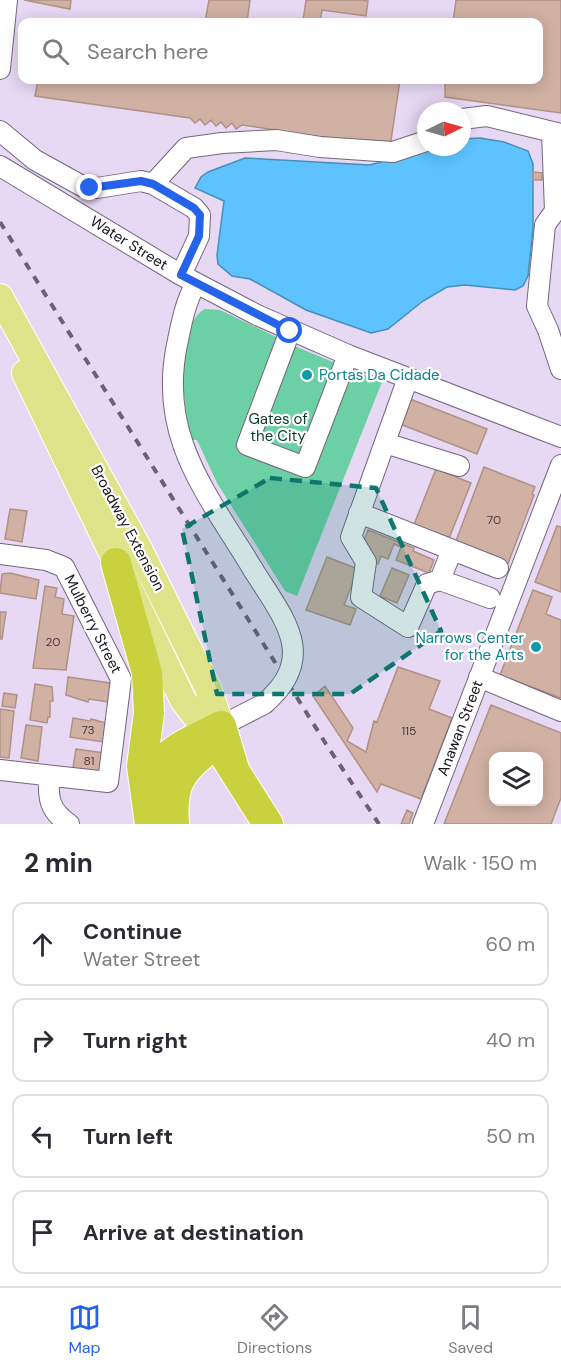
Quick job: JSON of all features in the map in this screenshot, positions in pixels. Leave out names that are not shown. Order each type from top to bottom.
[{"type":"highway","points":[[116,563],[147,673],[149,713],[142,766],[158,822]]},
{"type":"highway","name":"Broadway Extension","points":[[222,731],[234,768],[268,824]]},
{"type":"highway","points":[[158,822],[172,802],[176,783],[222,731]]},
{"type":"main road","name":"Broadway Extension","points":[[0,297],[143,555],[208,688],[222,731]]},
{"type":"main road","name":"Broadway Extension","points":[[0,320],[183,700],[222,731]]},
{"type":"street","points":[[0,69],[7,0]]},
{"type":"street","points":[[471,118],[487,116],[557,133],[558,210],[546,225],[537,306],[549,330],[560,364]]},
{"type":"street","points":[[0,131],[35,160],[82,186],[97,188],[132,181],[153,184],[194,208],[200,215],[199,236],[188,279],[186,307],[175,352],[171,381],[174,418],[186,455],[285,620],[294,643],[293,661],[287,678],[264,704],[222,731]]},
{"type":"street","points":[[153,184],[186,148],[276,140],[320,147],[393,152],[417,144]]},
{"type":"street","name":"Water Street","points":[[0,166],[188,279],[290,331],[561,437]]},
{"type":"street","points":[[549,330],[561,313]]},
{"type":"street","points":[[290,331],[247,445],[305,467],[348,355]]},
{"type":"street","points":[[408,378],[351,537],[366,562],[361,597],[408,627],[427,584],[440,580],[490,598]]},
{"type":"street","points":[[385,443],[459,466]]},
{"type":"street","name":"Anawan Street","points":[[423,824],[561,465]]},
{"type":"street","points":[[359,513],[498,568]]},
{"type":"street","points":[[440,580],[452,550]]},
{"type":"street","name":"Mulberry Street","points":[[0,554],[46,560],[64,567],[121,679],[108,782],[49,776]]},
{"type":"street","points":[[479,677],[561,711]]},
{"type":"street","points":[[0,770],[49,776],[48,794],[55,814],[69,824]]},
{"type":"highlighted area","points":[[270,478],[376,488],[441,631],[350,694],[217,694],[182,529]]},
{"type":"green space","name":"Gates of the City","points":[[205,309],[220,310],[299,348],[382,382],[297,596],[285,591],[217,483],[197,440],[192,440],[184,390],[184,350],[195,318]]},
{"type":"water","points":[[471,138],[504,142],[528,151],[533,164],[533,228],[528,276],[523,286],[515,290],[465,285],[447,287],[423,301],[388,329],[371,333],[306,310],[250,279],[232,276],[218,264],[217,255],[224,201],[195,188],[201,177],[208,172],[245,158],[370,165],[417,152],[417,156],[471,156]]},
{"type":"building","points":[[24,0],[71,0],[70,9]]},
{"type":"building","points":[[209,0],[250,0],[248,18],[206,18]]},
{"type":"building","points":[[306,0],[368,1],[366,16],[322,10],[321,18],[303,18]]},
{"type":"building","points":[[456,0],[561,0],[561,113],[445,97],[445,84],[543,84],[543,18],[454,18]]},
{"type":"building","points":[[37,84],[399,84],[390,147],[242,125],[236,129],[232,123],[226,128],[221,122],[216,126],[211,120],[205,125],[200,119],[195,123],[190,118],[35,96]]},
{"type":"building","points":[[533,172],[542,173],[542,180],[533,180]]},
{"type":"building","points":[[410,399],[487,429],[477,454],[400,424]]},
{"type":"building","points":[[484,467],[535,487],[507,566],[454,546]]},
{"type":"building","points":[[436,469],[471,483],[448,541],[413,527]]},
{"type":"building","points":[[10,509],[27,511],[22,542],[5,539]]},
{"type":"building","points":[[557,526],[561,527],[561,592],[535,582]]},
{"type":"building","points":[[368,530],[414,548],[413,551],[434,560],[429,573],[396,560],[401,547],[394,544],[388,559],[381,556],[378,564],[365,558],[361,548]]},
{"type":"building","points":[[327,557],[358,569],[344,605],[356,609],[350,625],[306,610]]},
{"type":"building","points":[[392,568],[409,575],[397,603],[380,596]]},
{"type":"building","points":[[10,573],[39,580],[36,599],[0,593],[2,574]]},
{"type":"building","points":[[45,586],[57,588],[55,597],[64,599],[62,614],[74,616],[66,670],[33,668]]},
{"type":"building","name":"Narrows Center for the Arts","points":[[533,590],[552,597],[546,614],[561,620],[561,698],[500,675]]},
{"type":"building","points":[[0,612],[6,612],[2,639],[0,639]]},
{"type":"building","points":[[398,667],[440,681],[429,709],[452,718],[421,799],[381,784],[377,792],[313,696],[325,686],[353,728],[347,741],[366,752],[374,721],[377,722]]},
{"type":"building","points":[[68,677],[110,683],[111,697],[108,702],[89,699],[88,702],[66,695]]},
{"type":"building","points":[[35,684],[52,687],[53,701],[50,701],[50,717],[47,723],[30,720]]},
{"type":"building","points":[[4,693],[17,695],[15,708],[2,706]]},
{"type":"building","points":[[491,705],[561,733],[561,798],[551,824],[444,824]]},
{"type":"building","points":[[0,709],[14,711],[9,758],[0,757]]},
{"type":"building","points":[[73,718],[106,723],[104,742],[70,737]]},
{"type":"building","points":[[26,725],[42,727],[38,761],[21,758]]},
{"type":"building","points":[[76,749],[104,753],[101,772],[73,768]]},
{"type":"building","points":[[407,810],[413,813],[409,824],[401,824]]},
{"type":"railway","points":[[0,222],[326,744],[379,824]]},
{"type":"place","name":"Portas Da Cidade","points":[[307,375]]},
{"type":"place","name":"Narrows Center for the Arts","points":[[536,647]]},
{"type":"route","points":[[90,188],[141,181],[153,184],[194,208],[200,215],[199,236],[181,275],[241,308],[290,331]]}]
